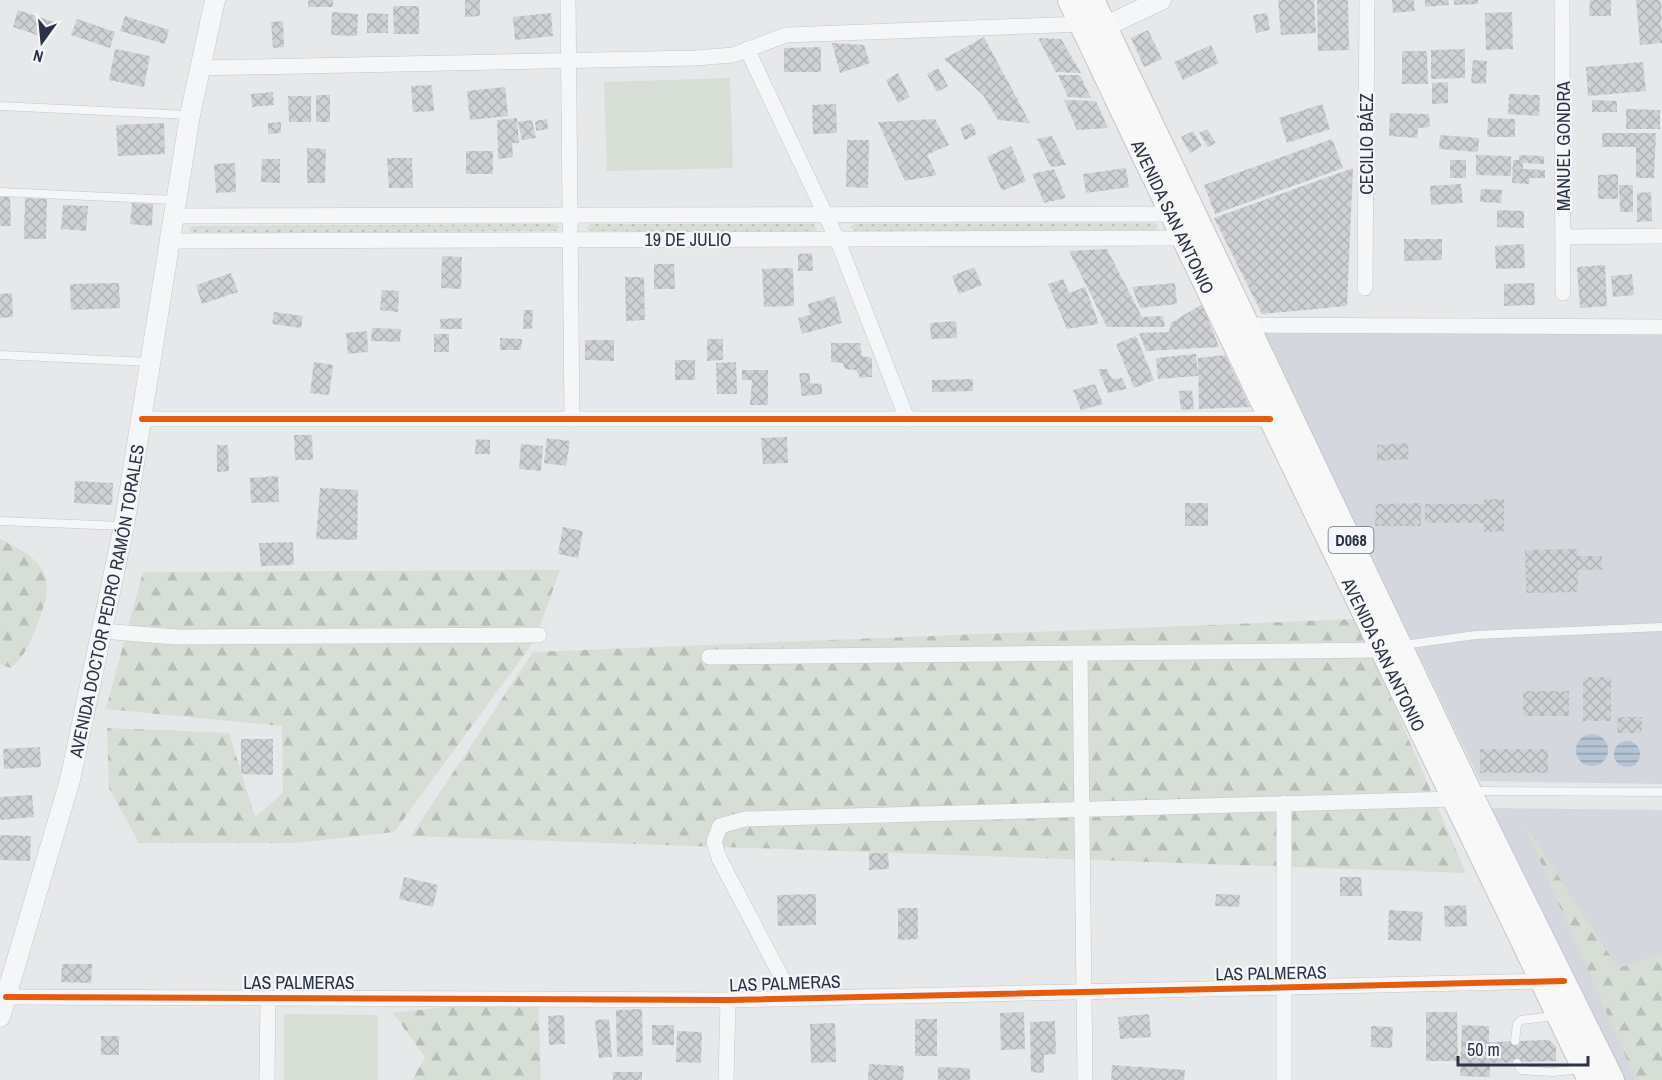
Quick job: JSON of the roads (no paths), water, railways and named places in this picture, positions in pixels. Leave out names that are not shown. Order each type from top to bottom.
[{"type":"main road","name":"AVENIDA SAN ANTONIO","points":[[1070,0],[1093,26],[1392,647],[1460,795],[1553,981],[1612,1080]]},
{"type":"main road","name":"AVENIDA SAN ANTONIO","points":[[1092,0],[1093,26]]},
{"type":"main road","name":"AVENIDA SAN ANTONIO","points":[[1237,325],[1270,419],[1392,647]]},
{"type":"main road","name":"AVENIDA SAN ANTONIO","points":[[1553,981],[1560,1016],[1588,1074]]},
{"type":"street","name":"AVENIDA DOCTOR PEDRO RAMÓN TORALES","points":[[0,1017],[70,780],[102,631],[124,526],[152,362],[190,115],[215,0]]},
{"type":"street","points":[[568,0],[572,215],[572,419]]},
{"type":"street","points":[[199,68],[713,57],[734,55],[786,36],[1093,26],[1161,0]]},
{"type":"street","name":"CECILIO BÁEZ","points":[[1365,288],[1367,0]]},
{"type":"street","name":"MANUEL GONDRA","points":[[1562,0],[1563,293]]},
{"type":"street","points":[[747,49],[837,239],[907,419]]},
{"type":"street","name":"19 DE JULIO","points":[[175,208],[572,215],[1183,214]]},
{"type":"street","points":[[1563,237],[1662,236]]},
{"type":"street","name":"19 DE JULIO","points":[[170,241],[1194,238]]},
{"type":"street","points":[[1237,325],[1662,327]]},
{"type":"street","points":[[142,419],[1270,419]]},
{"type":"street","points":[[102,631],[176,637],[539,635]]},
{"type":"street","points":[[709,657],[1392,647]]},
{"type":"street","points":[[1080,653],[1085,1080]]},
{"type":"street","points":[[792,997],[719,858],[714,842],[720,826],[745,819],[1284,803],[1460,795]]},
{"type":"street","points":[[1284,803],[1284,1080]]},
{"type":"street","name":"LAS PALMERAS","points":[[6,997],[728,1000],[1553,981]]},
{"type":"street","points":[[267,1080],[268,997]]},
{"type":"street","points":[[726,1080],[728,1000]]},
{"type":"lane","points":[[0,106],[190,115]]},
{"type":"lane","points":[[0,192],[175,208]]},
{"type":"lane","points":[[0,356],[152,362]]},
{"type":"lane","points":[[0,521],[124,526]]},
{"type":"lane","points":[[1392,647],[1476,635],[1662,627]]},
{"type":"lane","points":[[1460,795],[1662,792]]},
{"type":"lane","points":[[1515,1041],[1517,1024],[1524,1018],[1560,1016]]},
{"type":"lane","points":[[1516,1063],[1521,1070],[1530,1072],[1588,1074]]},
{"type":"water","points":[[1592,734],[1603,739],[1608,750],[1603,761],[1592,766],[1581,761],[1576,750],[1581,739]]},
{"type":"water","points":[[1627,741],[1636,745],[1640,754],[1636,763],[1627,767],[1618,763],[1614,754],[1618,745]]}]
